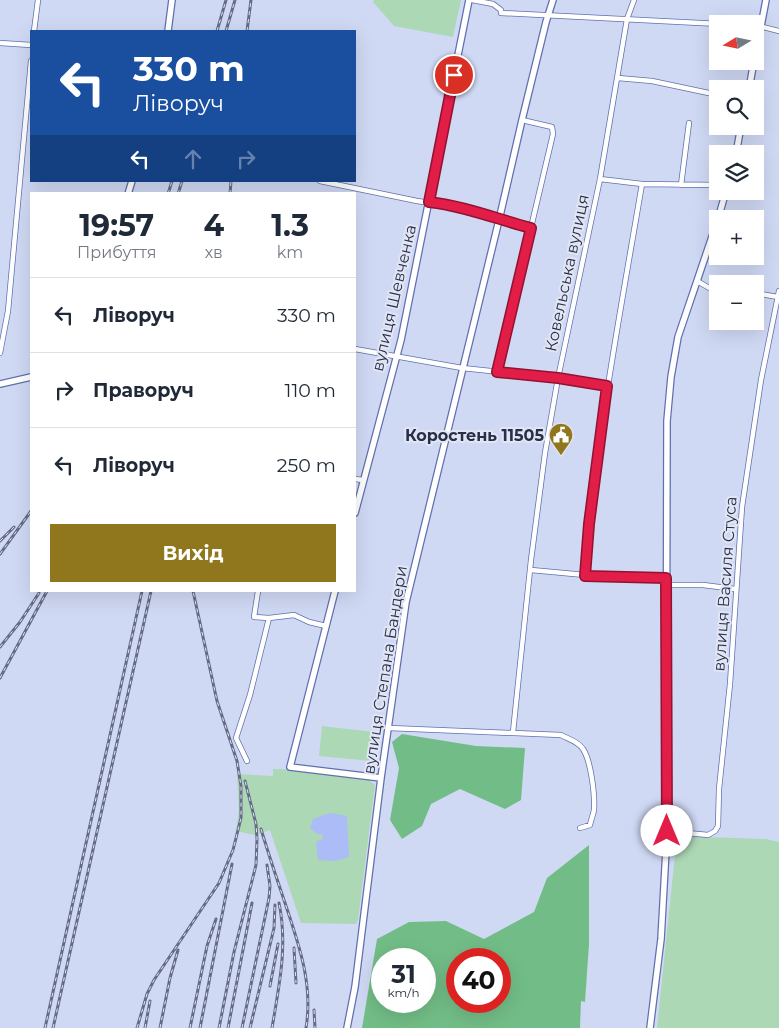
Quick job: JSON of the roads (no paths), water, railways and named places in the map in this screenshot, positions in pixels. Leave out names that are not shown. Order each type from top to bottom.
[{"type":"street","points":[[34,30],[38,0]]},
{"type":"street","points":[[168,30],[172,0]]},
{"type":"street","points":[[470,0],[492,4],[501,10],[501,13],[709,23]]},
{"type":"street","name":"вулиця Шевченка","points":[[356,509],[397,357],[470,0]]},
{"type":"street","name":"вулиця Степана Бандери","points":[[347,1028],[355,987],[381,778],[406,602],[462,368],[500,220],[522,120],[553,0]]},
{"type":"street","name":"Ковельська вулиця","points":[[513,732],[545,453],[558,378],[600,179],[627,19],[634,0]]},
{"type":"street","points":[[761,15],[766,0]]},
{"type":"street","points":[[764,27],[779,31]]},
{"type":"street","points":[[0,51],[1,43],[30,44]]},
{"type":"street","points":[[0,354],[8,312],[30,73]]},
{"type":"street","points":[[618,78],[652,81],[709,93]]},
{"type":"street","points":[[497,372],[553,134],[552,127],[522,120]]},
{"type":"street","points":[[681,185],[689,123]]},
{"type":"street","points":[[24,146],[30,145]]},
{"type":"street","points":[[600,179],[642,184],[709,185]]},
{"type":"street","points":[[325,182],[465,208],[531,228]]},
{"type":"street","points":[[585,576],[589,524],[607,386],[642,184]]},
{"type":"street","points":[[650,1028],[660,939],[667,831],[667,421],[671,377],[678,337],[709,246]]},
{"type":"street","points":[[697,281],[709,287]]},
{"type":"street","points":[[764,293],[778,294]]},
{"type":"street","name":"вулиця Василя Стуса","points":[[667,831],[708,834],[715,831],[718,826],[719,789],[730,684],[742,507],[761,380],[778,294]]},
{"type":"street","points":[[356,348],[462,368],[558,378],[607,386]]},
{"type":"street","points":[[0,384],[30,377]]},
{"type":"street","points":[[356,479],[363,480]]},
{"type":"street","points":[[531,570],[735,589]]},
{"type":"street","points":[[258,592],[254,618],[294,615],[308,622],[326,626]]},
{"type":"street","points":[[335,592],[290,767],[381,778]]},
{"type":"street","points":[[247,761],[236,738],[250,695],[269,618]]},
{"type":"street","points":[[388,728],[560,734],[577,742],[583,748],[588,758],[594,797],[594,811],[590,825],[580,828]]},
{"type":"water","points":[[330,813],[347,816],[349,857],[335,861],[318,860],[316,844],[317,841],[323,839],[322,834],[317,834],[310,828],[313,819]]},
{"type":"railway","points":[[217,30],[226,0]]},
{"type":"railway","points":[[226,30],[235,0]]},
{"type":"railway","points":[[247,30],[251,0]]},
{"type":"railway","points":[[169,192],[172,182]]},
{"type":"railway","points":[[179,192],[182,182]]},
{"type":"railway","points":[[230,192],[231,182]]},
{"type":"railway","points":[[0,554],[30,512]]},
{"type":"railway","points":[[0,541],[14,527]]},
{"type":"railway","points":[[0,678],[46,592]]},
{"type":"railway","points":[[45,1028],[142,592]]},
{"type":"railway","points":[[53,1028],[151,592]]},
{"type":"railway","points":[[137,1028],[147,994],[154,980],[219,883],[233,850],[241,818],[241,786],[237,761],[217,701],[193,592]]},
{"type":"railway","points":[[0,647],[20,622],[39,593]]},
{"type":"railway","points":[[219,1028],[234,952],[256,865],[256,824],[245,781]]},
{"type":"railway","points":[[261,829],[304,967],[308,997],[306,1028]]},
{"type":"railway","points":[[200,1028],[232,864]]},
{"type":"railway","points":[[242,1028],[269,898],[270,886],[267,865]]},
{"type":"railway","points":[[228,1028],[252,903]]},
{"type":"railway","points":[[272,1028],[283,950],[282,919],[279,903]]},
{"type":"railway","points":[[250,1028],[274,928],[275,905]]},
{"type":"railway","points":[[190,1028],[207,946],[216,919]]},
{"type":"railway","points":[[270,986],[278,944]]},
{"type":"railway","points":[[294,948],[296,983]]},
{"type":"railway","points":[[160,1028],[178,950]]},
{"type":"railway","points":[[145,1028],[150,1001]]},
{"type":"railway","points":[[314,1010],[315,1028]]},
{"type":"place","name":"Коростень 11505","points":[[561,456]]}]
